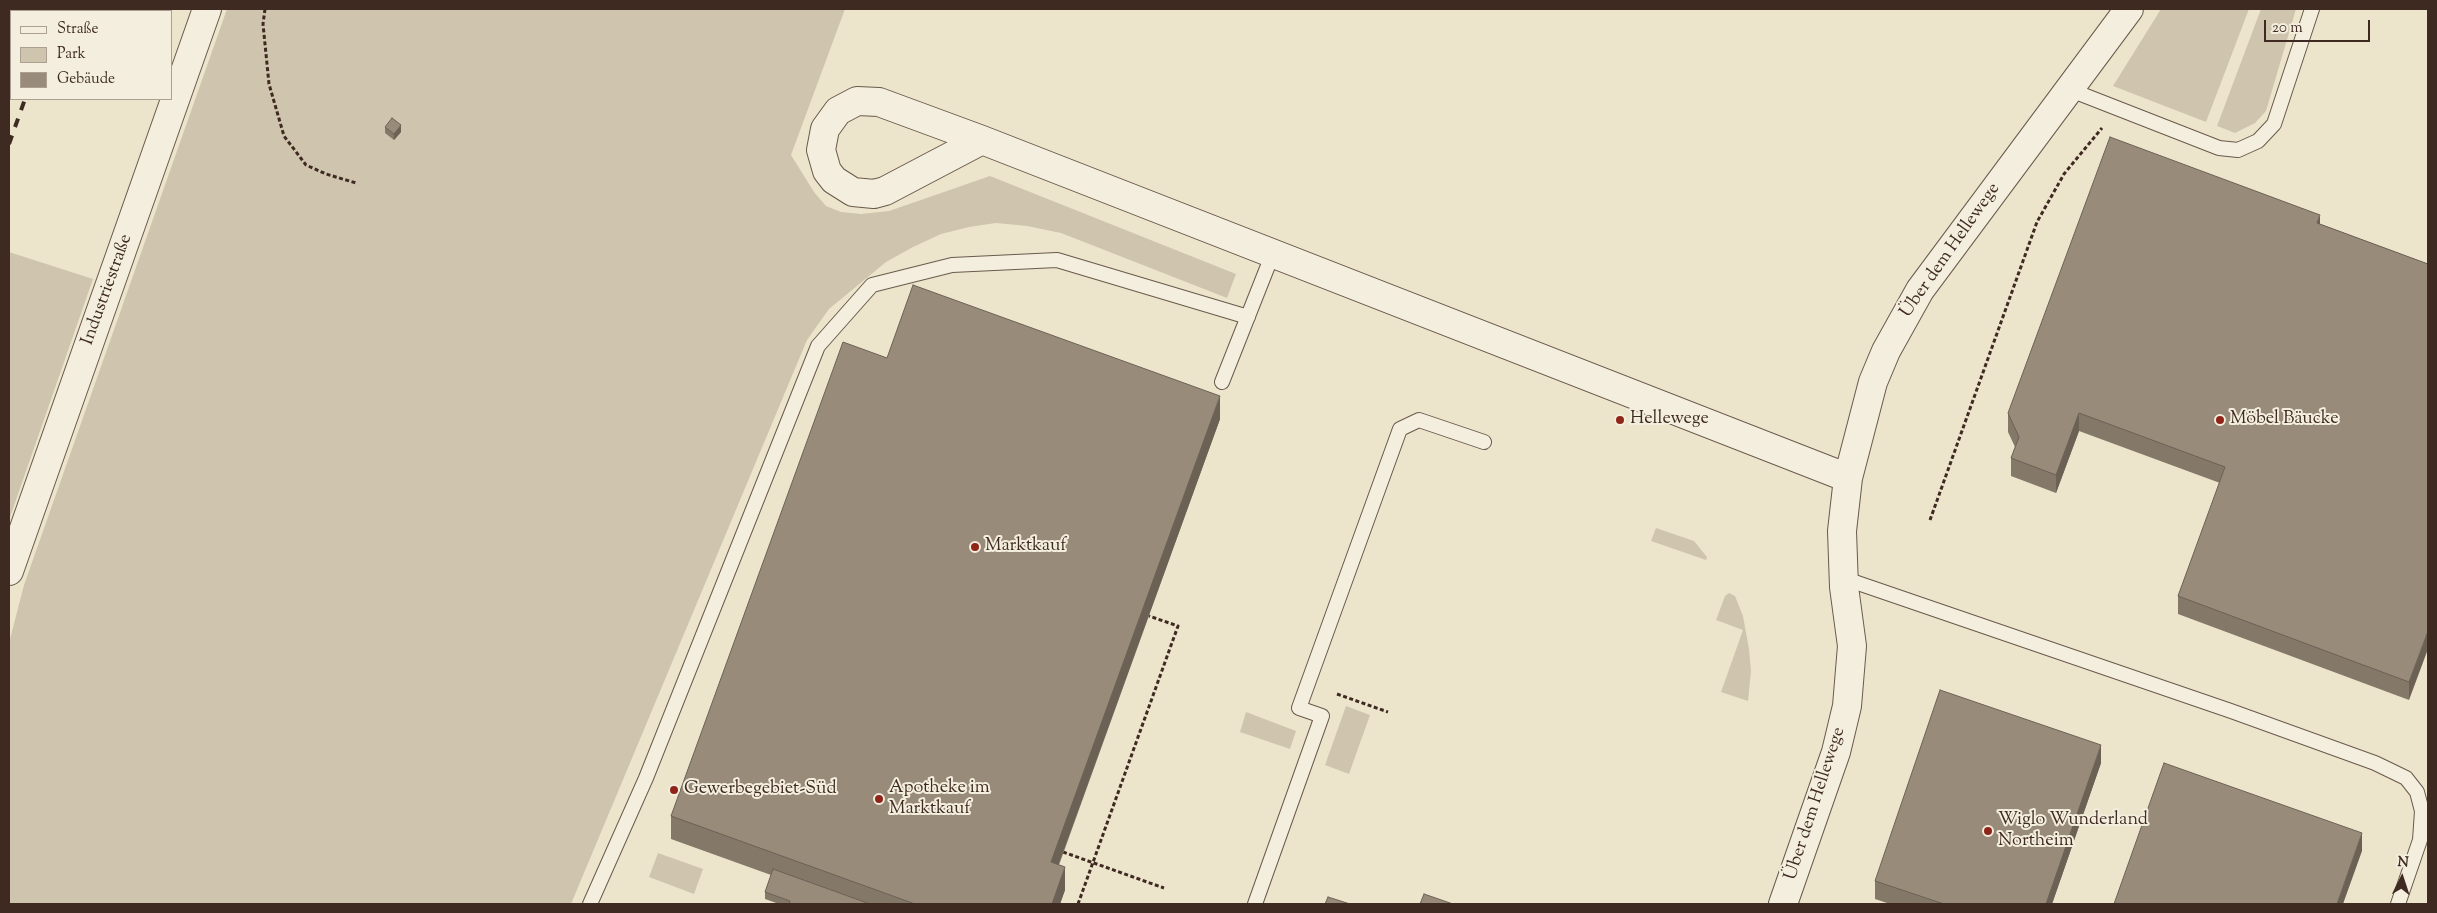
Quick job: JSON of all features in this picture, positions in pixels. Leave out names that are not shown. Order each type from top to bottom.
[{"type":"street","name":"Industriestraße","points":[[9,571],[206,9]]},
{"type":"street","name":"Über dem Hellewege","points":[[1782,904],[1836,752],[1847,706],[1852,646],[1844,578],[1842,531],[1848,478],[1873,382],[1901,321],[1936,267],[2129,9]]},
{"type":"street","points":[[982,140],[885,191],[874,194],[852,192],[842,187],[827,171],[821,150],[824,128],[834,115],[847,105],[868,100],[880,102],[982,140],[1848,478]]},
{"type":"lane","points":[[2068,89],[2218,148],[2238,150],[2258,141],[2274,124],[2312,9]]},
{"type":"lane","points":[[1222,382],[1273,254]]},
{"type":"lane","points":[[590,904],[646,778],[818,346],[872,285],[952,265],[1056,260],[1248,318]]},
{"type":"lane","points":[[1255,904],[1322,716],[1300,708],[1400,429],[1419,420],[1484,442]]},
{"type":"lane","points":[[1844,578],[2231,711],[2375,763],[2406,778],[2417,792],[2422,811],[2420,840],[2398,904]]},
{"type":"path","points":[[265,9],[263,24],[268,76],[284,136],[306,164],[326,174],[356,183]]},
{"type":"path","points":[[1930,520],[2037,222],[2064,174],[2118,109]]},
{"type":"path","points":[[1078,904],[1178,626],[1149,616]]},
{"type":"path","points":[[1308,684],[1388,712]]},
{"type":"path","points":[[1063,852],[1164,888]]},
{"type":"green space","points":[[9,9],[30,9],[10,10],[9,68]]},
{"type":"green space","points":[[227,9],[845,9],[791,155],[814,192],[826,206],[841,212],[861,214],[889,211],[990,176],[1236,274],[1227,298],[1061,233],[1027,226],[996,223],[941,234],[913,247],[886,262],[829,309],[807,340],[571,904],[9,904],[9,643],[24,585]]},
{"type":"green space","points":[[2161,9],[2249,9],[2206,122],[2113,86]]},
{"type":"green space","points":[[2261,9],[2296,9],[2266,111],[2255,123],[2235,133],[2217,126]]},
{"type":"green space","points":[[9,252],[93,279],[9,520]]},
{"type":"green space","points":[[1656,528],[1694,541],[1707,557],[1706,560],[1651,541]]},
{"type":"green space","points":[[1729,593],[1735,596],[1743,616],[1749,649],[1751,671],[1748,701],[1721,692],[1743,630],[1716,620],[1725,596]]},
{"type":"green space","points":[[1346,706],[1370,715],[1349,774],[1325,765]]},
{"type":"green space","points":[[1246,712],[1296,731],[1290,749],[1240,732]]},
{"type":"green space","points":[[658,853],[703,869],[694,894],[649,877]]},
{"type":"building","points":[[392,118],[401,125],[394,134],[385,127]]},
{"type":"building","name":"Möbel Bäucke","points":[[2110,137],[2320,215],[2317,223],[2428,264],[2428,631],[2409,682],[2178,596],[2225,467],[2079,413],[2056,475],[2011,458],[2019,437],[2008,413]]},
{"type":"building","name":"Marktkauf","points":[[913,285],[1220,396],[1051,862],[1065,867],[1052,904],[915,904],[671,816],[843,342],[887,358]]},
{"type":"building","name":"Wiglo Wunderland Northeim","points":[[1940,690],[2101,745],[2046,904],[1944,904],[1875,881]]},
{"type":"building","name":"Wiglo Wunderland Northeim","points":[[2164,763],[2362,833],[2337,904],[2114,904]]},
{"type":"building","points":[[773,869],[870,904],[789,904],[790,901],[765,892]]},
{"type":"building","points":[[1424,894],[1453,904],[1420,904]]},
{"type":"building","points":[[1328,897],[1350,904],[1325,904]]},
{"type":"railway","points":[[9,144],[25,100]]},
{"type":"place","name":"Hellewege","points":[[1620,420]]},
{"type":"place","name":"Möbel Bäucke","points":[[2220,420]]},
{"type":"place","name":"Marktkauf","points":[[975,547]]},
{"type":"place","name":"Gewerbegebiet-Süd","points":[[674,790]]},
{"type":"place","name":"Apotheke im Marktkauf","points":[[879,799]]},
{"type":"place","name":"Wiglo Wunderland Northeim","points":[[1988,831]]}]
